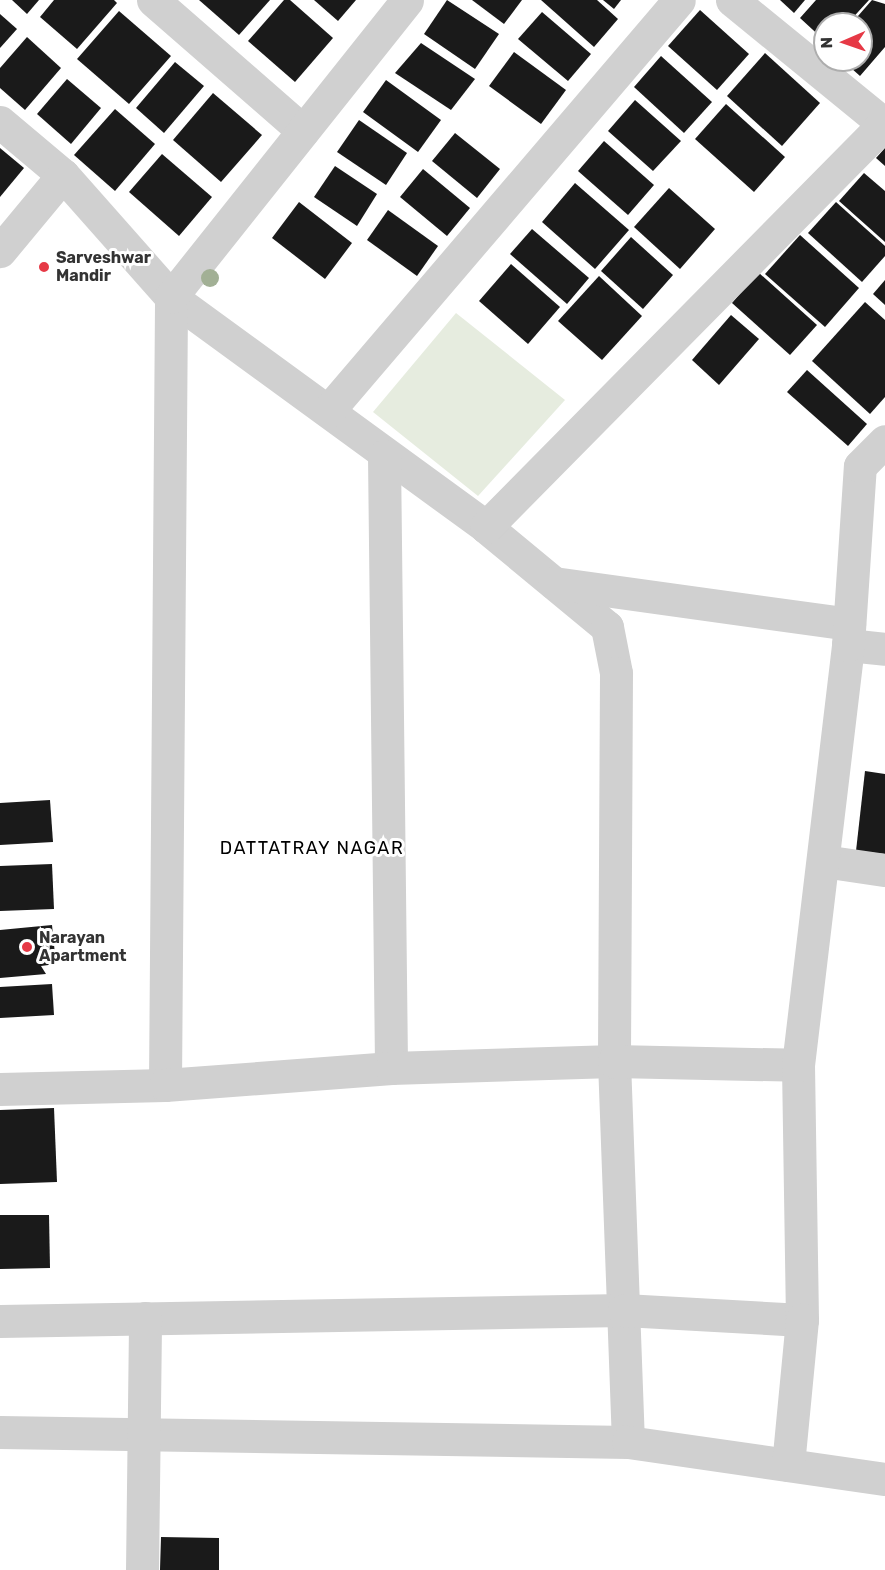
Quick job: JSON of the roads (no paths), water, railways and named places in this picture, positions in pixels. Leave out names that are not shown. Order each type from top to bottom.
[{"type":"street","points":[[153,0],[303,131]]},
{"type":"street","points":[[165,1085],[171,297],[407,0]]},
{"type":"street","points":[[328,411],[679,0]]},
{"type":"street","points":[[486,527],[884,124],[732,0]]},
{"type":"street","points":[[0,122],[63,175],[171,297],[328,411],[384,456],[486,527],[607,627],[616,673],[614,1061],[628,1442]]},
{"type":"street","points":[[0,251],[63,175]]},
{"type":"street","points":[[788,1465],[802,1320],[798,1065],[849,635],[860,466],[885,441]]},
{"type":"street","points":[[384,456],[392,1068]]},
{"type":"street","points":[[554,584],[849,635],[885,649]]},
{"type":"street","points":[[823,861],[885,870]]},
{"type":"street","points":[[0,1089],[165,1085],[392,1068],[614,1061],[798,1065]]},
{"type":"street","points":[[0,1321],[624,1310],[802,1320]]},
{"type":"street","points":[[142,1570],[141,1434],[145,1318]]},
{"type":"street","points":[[0,1432],[628,1442],[885,1479]]},
{"type":"place","name":"Sarveshwar Mandir","points":[[44,267]]},
{"type":"place","name":"Narayan Apartment","points":[[27,947]]},
{"type":"district","name":"DATTATRAY NAGAR","points":[[312,848]]}]
